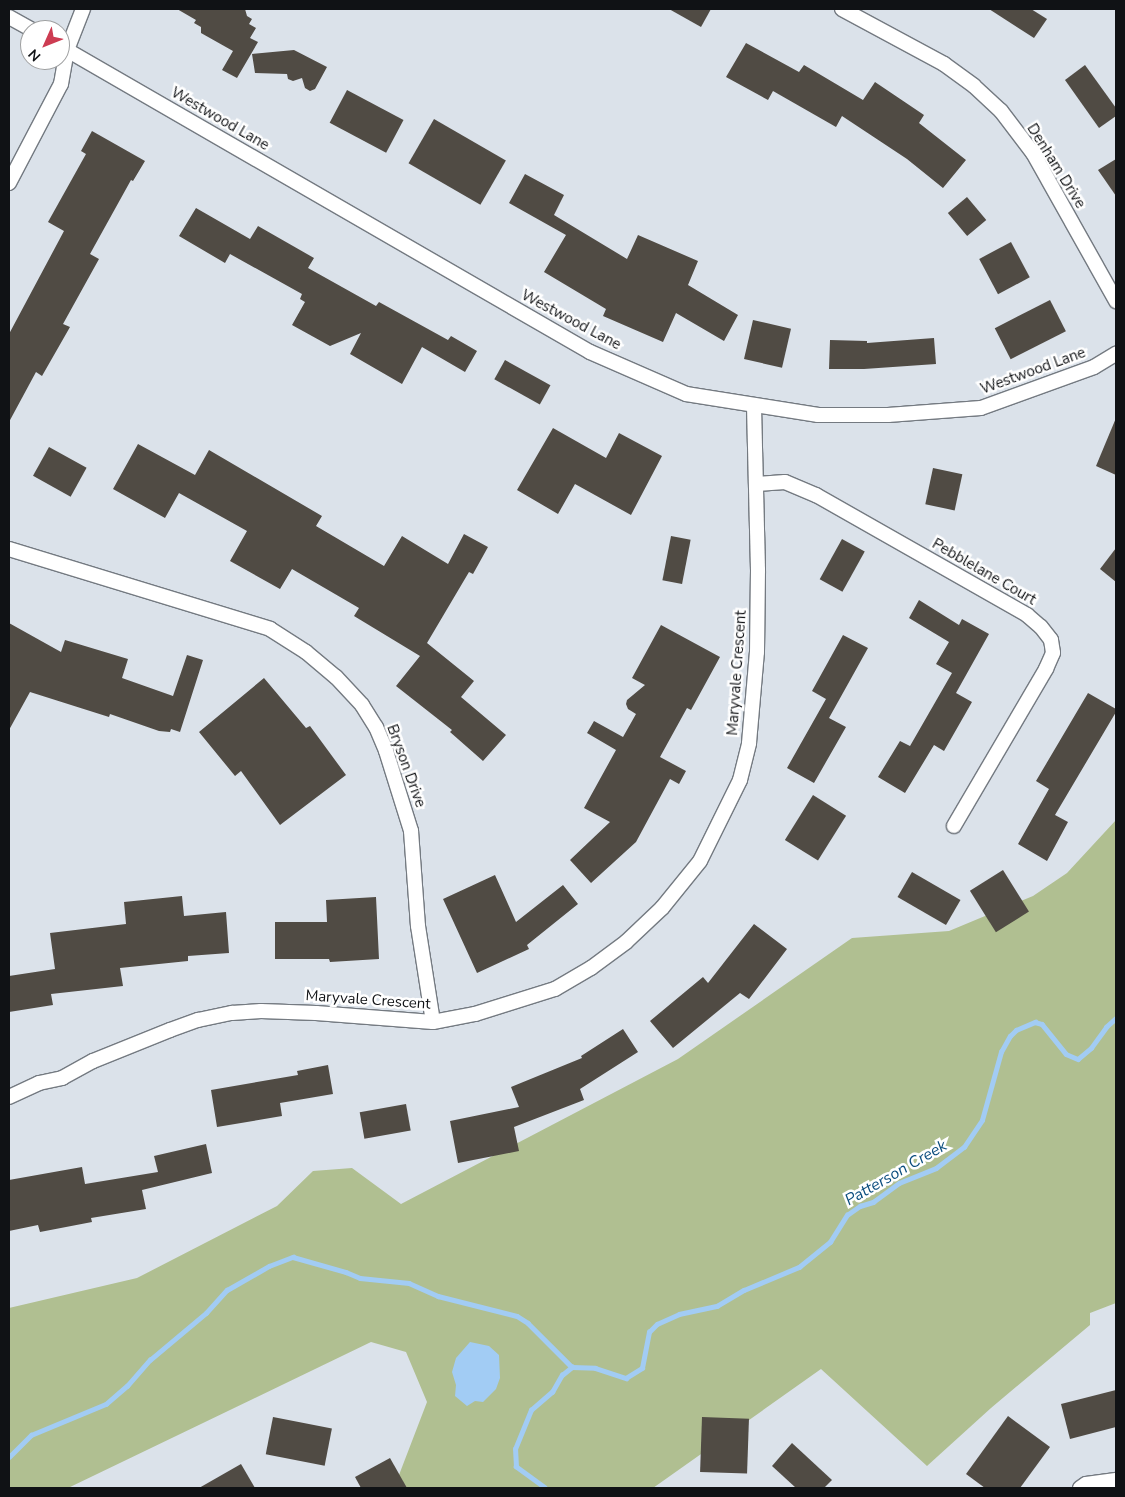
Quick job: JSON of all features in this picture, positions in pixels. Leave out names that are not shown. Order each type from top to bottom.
[{"type":"street","points":[[70,34],[83,9]]},
{"type":"street","name":"Denham Drive","points":[[844,9],[944,64],[974,86],[1000,112],[1033,153],[1116,301]]},
{"type":"street","points":[[9,16],[20,23]]},
{"type":"street","name":"Westwood Lane","points":[[70,52],[590,352],[686,394],[818,415],[888,415],[981,408],[1094,367],[1116,354]]},
{"type":"street","points":[[9,183],[61,84],[62,70]]},
{"type":"street","name":"Maryvale Crescent","points":[[9,1097],[39,1083],[62,1078],[93,1061],[170,1030],[198,1020],[232,1013],[261,1011],[316,1013],[433,1022],[512,1004],[555,989],[591,968],[626,942],[662,908],[700,861],[740,780],[749,743],[757,652],[757,484],[754,405]]},
{"type":"street","name":"Pebblelane Court","points":[[757,484],[785,482],[816,494],[1027,615],[1041,627],[1051,640],[1054,653],[1046,669],[954,826]]},
{"type":"street","name":"Bryson Drive","points":[[9,549],[270,629],[306,652],[336,677],[362,705],[376,727],[386,751],[411,831],[418,926],[433,1022]]},
{"type":"street","points":[[1080,1488],[1086,1484],[1116,1480]]},
{"type":"green space","points":[[1116,820],[1116,1303],[1090,1313],[1090,1325],[991,1408],[927,1466],[821,1369],[653,1488],[394,1488],[427,1402],[406,1352],[371,1342],[68,1488],[9,1488],[9,1308],[137,1278],[277,1206],[313,1171],[352,1168],[401,1204],[678,1059],[852,938],[949,931],[1033,896],[1067,873]]},
{"type":"water","points":[[470,1342],[489,1346],[499,1355],[500,1378],[496,1389],[483,1402],[475,1401],[467,1406],[455,1396],[456,1385],[452,1372],[456,1358]]},
{"type":"building","points":[[177,9],[245,9],[247,16],[252,19],[249,24],[256,28],[250,38],[258,42],[237,78],[222,70],[233,51],[201,33],[201,27],[194,23],[196,20]]},
{"type":"building","points":[[669,9],[711,9],[701,27]]},
{"type":"building","points":[[989,9],[1031,9],[1047,19],[1034,38]]},
{"type":"building","points":[[746,43],[799,72],[804,65],[863,100],[875,82],[924,115],[919,123],[966,160],[943,188],[907,159],[842,116],[836,127],[773,91],[768,100],[726,77]]},
{"type":"building","points":[[294,50],[327,67],[315,89],[310,91],[305,88],[302,78],[293,81],[288,79],[287,74],[255,73],[252,54]]},
{"type":"building","points":[[1085,65],[1116,108],[1116,116],[1099,128],[1065,80]]},
{"type":"building","points":[[347,90],[404,120],[386,153],[330,123]]},
{"type":"building","points":[[434,119],[506,160],[480,205],[408,163]]},
{"type":"building","points":[[92,131],[145,161],[133,181],[131,180],[90,254],[99,259],[63,324],[70,327],[42,376],[36,372],[9,422],[9,334],[64,231],[48,222],[86,154],[81,151]]},
{"type":"building","points":[[1116,159],[1116,196],[1098,170]]},
{"type":"building","points":[[525,174],[564,195],[554,215],[627,259],[638,235],[698,261],[688,285],[738,315],[724,341],[676,313],[663,342],[603,316],[606,309],[544,272],[566,235],[509,203]]},
{"type":"building","points":[[967,197],[986,220],[967,236],[948,213]]},
{"type":"building","points":[[196,208],[250,239],[258,226],[314,258],[308,268],[376,306],[379,302],[448,340],[451,336],[477,351],[465,372],[422,347],[402,384],[350,354],[361,333],[330,346],[292,325],[305,302],[300,299],[302,294],[230,254],[225,263],[179,236]]},
{"type":"building","points":[[1011,242],[1030,277],[998,294],[979,259]]},
{"type":"building","points":[[1050,300],[1066,331],[1011,359],[995,328]]},
{"type":"building","points":[[753,320],[791,329],[782,368],[744,359]]},
{"type":"building","points":[[934,338],[936,364],[864,369],[829,369],[830,340],[867,341],[867,343]]},
{"type":"building","points":[[505,360],[550,385],[540,404],[494,379]]},
{"type":"building","points":[[1116,418],[1116,475],[1096,466]]},
{"type":"building","points":[[553,428],[606,458],[619,433],[662,456],[631,515],[575,484],[558,514],[517,490]]},
{"type":"building","points":[[138,444],[195,475],[209,450],[322,516],[316,526],[384,566],[402,536],[448,564],[464,534],[488,547],[473,574],[469,572],[427,643],[474,681],[461,697],[506,735],[483,761],[450,732],[452,730],[396,686],[420,656],[354,616],[359,608],[292,569],[280,589],[230,561],[247,531],[179,493],[165,518],[113,489]]},
{"type":"building","points":[[49,447],[87,468],[71,497],[33,476]]},
{"type":"building","points":[[933,468],[962,474],[955,510],[925,504]]},
{"type":"building","points":[[671,536],[691,540],[682,584],[662,580]]},
{"type":"building","points":[[842,539],[865,552],[842,592],[820,579]]},
{"type":"building","points":[[1116,548],[1116,582],[1100,569]]},
{"type":"building","points":[[919,600],[959,625],[962,619],[989,634],[956,693],[972,702],[944,751],[934,745],[905,793],[878,777],[900,741],[910,746],[952,673],[936,664],[949,642],[909,618]]},
{"type":"building","points":[[9,623],[61,652],[65,640],[128,659],[122,678],[173,696],[187,655],[203,660],[180,732],[171,729],[170,732],[159,731],[110,714],[109,717],[30,692],[9,730]]},
{"type":"building","points":[[661,625],[720,657],[691,710],[687,708],[660,757],[686,771],[679,784],[670,779],[636,842],[591,883],[570,860],[610,822],[584,808],[616,750],[587,733],[594,721],[623,737],[636,714],[628,709],[627,700],[645,685],[632,678]]},
{"type":"building","points":[[843,635],[868,648],[829,718],[846,727],[814,783],[787,768],[826,699],[812,691]]},
{"type":"building","points":[[264,678],[306,728],[310,726],[346,775],[280,825],[241,771],[235,776],[199,732]]},
{"type":"building","points":[[1088,693],[1116,709],[1116,712],[1055,815],[1068,822],[1047,861],[1018,844],[1049,789],[1036,781]]},
{"type":"building","points":[[813,795],[846,816],[818,861],[785,840]]},
{"type":"building","points":[[1003,870],[1029,912],[996,932],[970,891]]},
{"type":"building","points":[[912,872],[960,900],[946,925],[898,897]]},
{"type":"building","points":[[495,875],[516,922],[563,885],[578,904],[527,945],[529,949],[477,973],[443,899]]},
{"type":"building","points":[[182,896],[184,916],[226,912],[229,953],[188,956],[188,961],[120,968],[123,986],[51,994],[53,1005],[9,1012],[9,976],[55,969],[50,933],[126,924],[124,902]]},
{"type":"building","points":[[376,897],[379,959],[330,962],[329,959],[275,959],[275,922],[327,922],[326,900]]},
{"type":"building","points":[[754,924],[787,949],[749,999],[740,993],[673,1048],[650,1021],[703,977],[708,983]]},
{"type":"building","points":[[623,1029],[638,1052],[580,1089],[584,1100],[514,1127],[519,1151],[458,1163],[450,1121],[519,1107],[511,1087],[582,1058],[581,1056]]},
{"type":"building","points":[[328,1065],[333,1094],[280,1103],[282,1116],[217,1127],[211,1090],[298,1075],[297,1071]]},
{"type":"building","points":[[406,1104],[411,1131],[364,1139],[360,1112]]},
{"type":"building","points":[[206,1144],[212,1173],[142,1190],[146,1209],[91,1218],[92,1222],[40,1232],[38,1225],[9,1231],[9,1180],[82,1167],[85,1184],[158,1172],[154,1156]]},
{"type":"building","points":[[1116,1390],[1116,1427],[1070,1439],[1061,1404]]},
{"type":"building","points":[[1008,1416],[1050,1447],[1020,1488],[985,1488],[966,1474]]},
{"type":"building","points":[[273,1417],[332,1428],[325,1466],[266,1454]]},
{"type":"building","points":[[702,1417],[749,1419],[747,1474],[700,1472]]},
{"type":"building","points":[[792,1443],[832,1480],[824,1488],[796,1488],[772,1466]]},
{"type":"building","points":[[390,1458],[407,1488],[361,1488],[355,1477]]},
{"type":"building","points":[[241,1464],[255,1488],[199,1488]]},
{"type":"waterway","points":[[9,1457],[31,1435],[106,1404],[127,1386],[150,1360],[206,1313],[227,1290],[269,1266],[293,1257],[346,1272],[360,1278],[409,1283],[438,1296],[517,1316],[528,1323],[572,1367],[595,1368],[626,1378],[642,1368],[649,1332],[657,1324],[679,1314],[717,1306],[744,1290],[799,1267],[830,1242],[847,1215],[860,1206],[873,1202],[899,1183],[936,1168],[964,1147],[982,1120],[1001,1052],[1010,1036],[1016,1030],[1035,1022],[1042,1024],[1066,1054],[1078,1059],[1091,1048],[1106,1027],[1116,1018]]},
{"type":"waterway","name":"Patterson Creek","points":[[545,1488],[516,1467],[515,1449],[531,1410],[552,1392],[562,1375],[572,1367]]}]
